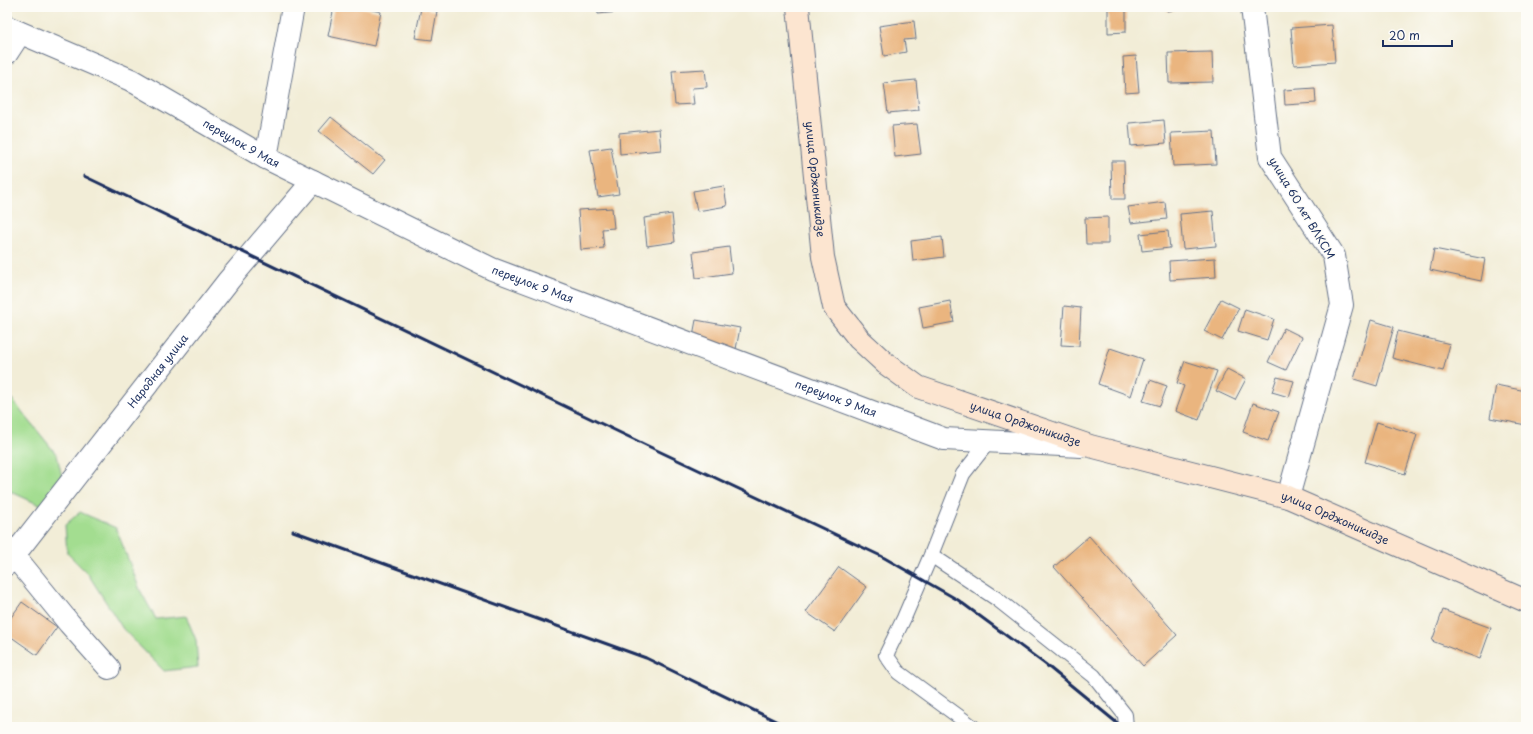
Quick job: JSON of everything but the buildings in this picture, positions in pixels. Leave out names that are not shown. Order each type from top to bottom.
[{"type":"main road","name":"улица Орджоникидзе","points":[[798,7],[823,256],[834,306],[858,339],[885,362],[918,387],[1090,446],[1288,498],[1526,601]]},
{"type":"street","points":[[266,158],[293,7]]},
{"type":"street","name":"улица 60 лет ВЛКСМ","points":[[1252,7],[1270,157],[1334,256],[1342,305],[1288,498]]},
{"type":"street","points":[[7,53],[14,30]]},
{"type":"street","name":"переулок 9 Мая","points":[[14,30],[131,80],[266,158],[492,269],[944,440],[1090,446]]},
{"type":"street","name":"Народная улица","points":[[7,564],[228,280],[312,180]]},
{"type":"street","points":[[7,548],[69,623],[110,668]]},
{"type":"lane","points":[[973,727],[898,672],[886,655],[904,618],[931,555],[963,474],[989,442]]},
{"type":"lane","points":[[931,555],[997,599],[1094,676],[1125,715],[1126,727]]},
{"type":"green space","points":[[7,393],[57,455],[66,495],[42,506],[7,490]]},
{"type":"green space","points":[[80,512],[116,528],[140,590],[156,619],[186,616],[196,640],[198,667],[164,671],[123,629],[88,574],[67,553],[65,525]]},
{"type":"railway","points":[[84,176],[881,556],[958,600],[1045,664],[1122,727]]},
{"type":"railway","points":[[293,531],[646,658],[788,727]]}]
